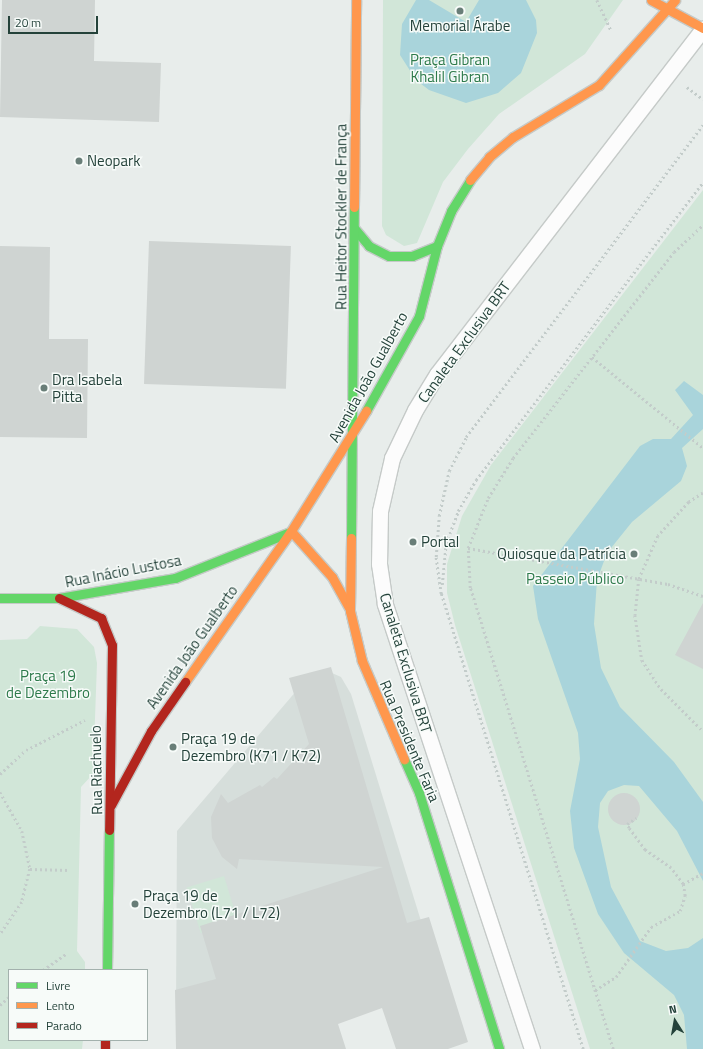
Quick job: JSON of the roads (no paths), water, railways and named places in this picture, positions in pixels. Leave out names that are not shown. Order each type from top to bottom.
[{"type":"street","name":"Rua Heitor Stockler de França","points":[[353,435],[356,0]]},
{"type":"street","points":[[651,0],[703,29]]},
{"type":"street","name":"Avenida João Gualberto","points":[[111,805],[151,731],[291,531],[353,435],[419,316],[437,246],[451,211],[489,157],[513,137],[576,102],[599,85],[675,0]]},
{"type":"street","points":[[354,228],[369,246],[389,256],[412,256],[437,246]]},
{"type":"street","name":"Rua Presidente Faria","points":[[353,435],[350,611],[362,662],[419,793],[499,1049]]},
{"type":"street","points":[[291,531],[332,577],[350,611]]},
{"type":"street","name":"Rua Inácio Lustosa","points":[[0,598],[59,598],[175,578],[291,531]]},
{"type":"street","name":"Rua Riachuelo","points":[[59,598],[101,618],[112,645],[111,805],[107,969]]},
{"type":"lane","name":"Canaleta Exclusiva BRT","points":[[532,1049],[385,604],[379,564],[380,511],[392,458],[414,410],[437,374],[703,29]]},
{"type":"water","points":[[416,0],[429,0],[466,22],[479,0],[526,0],[536,20],[537,33],[521,73],[498,93],[466,103],[429,90],[416,80],[400,55],[402,24]]},
{"type":"water","points":[[684,381],[703,395],[703,429],[682,448],[687,466],[681,481],[632,522],[607,553],[597,580],[594,624],[601,668],[620,707],[674,762],[703,802],[703,881],[677,831],[639,786],[624,785],[608,791],[600,803],[598,827],[611,887],[640,941],[666,951],[688,948],[703,938],[703,1049],[687,1049],[684,1015],[674,995],[624,953],[598,914],[574,848],[570,811],[580,759],[578,733],[538,619],[533,586],[640,446],[653,439],[671,439],[693,415],[675,390]]},
{"type":"place","name":"Memorial Árabe","points":[[460,11]]},
{"type":"place","name":"Neopark","points":[[79,161]]},
{"type":"place","name":"Dra Isabela Pitta","points":[[44,388]]},
{"type":"place","name":"Portal","points":[[413,542]]},
{"type":"place","name":"Quiosque da Patrícia","points":[[634,554]]},
{"type":"place","name":"Praça 19 de Dezembro (K71 / K72)","points":[[173,747]]},
{"type":"place","name":"Praça 19 de Dezembro (L71 / L72)","points":[[135,904]]},
{"type":"park label","name":"Praça Gibran Khalil Gibran","points":[[450,68]]},
{"type":"park label","name":"Passeio Público","points":[[575,579]]},
{"type":"park label","name":"Praça 19 de Dezembro","points":[[48,684]]}]
